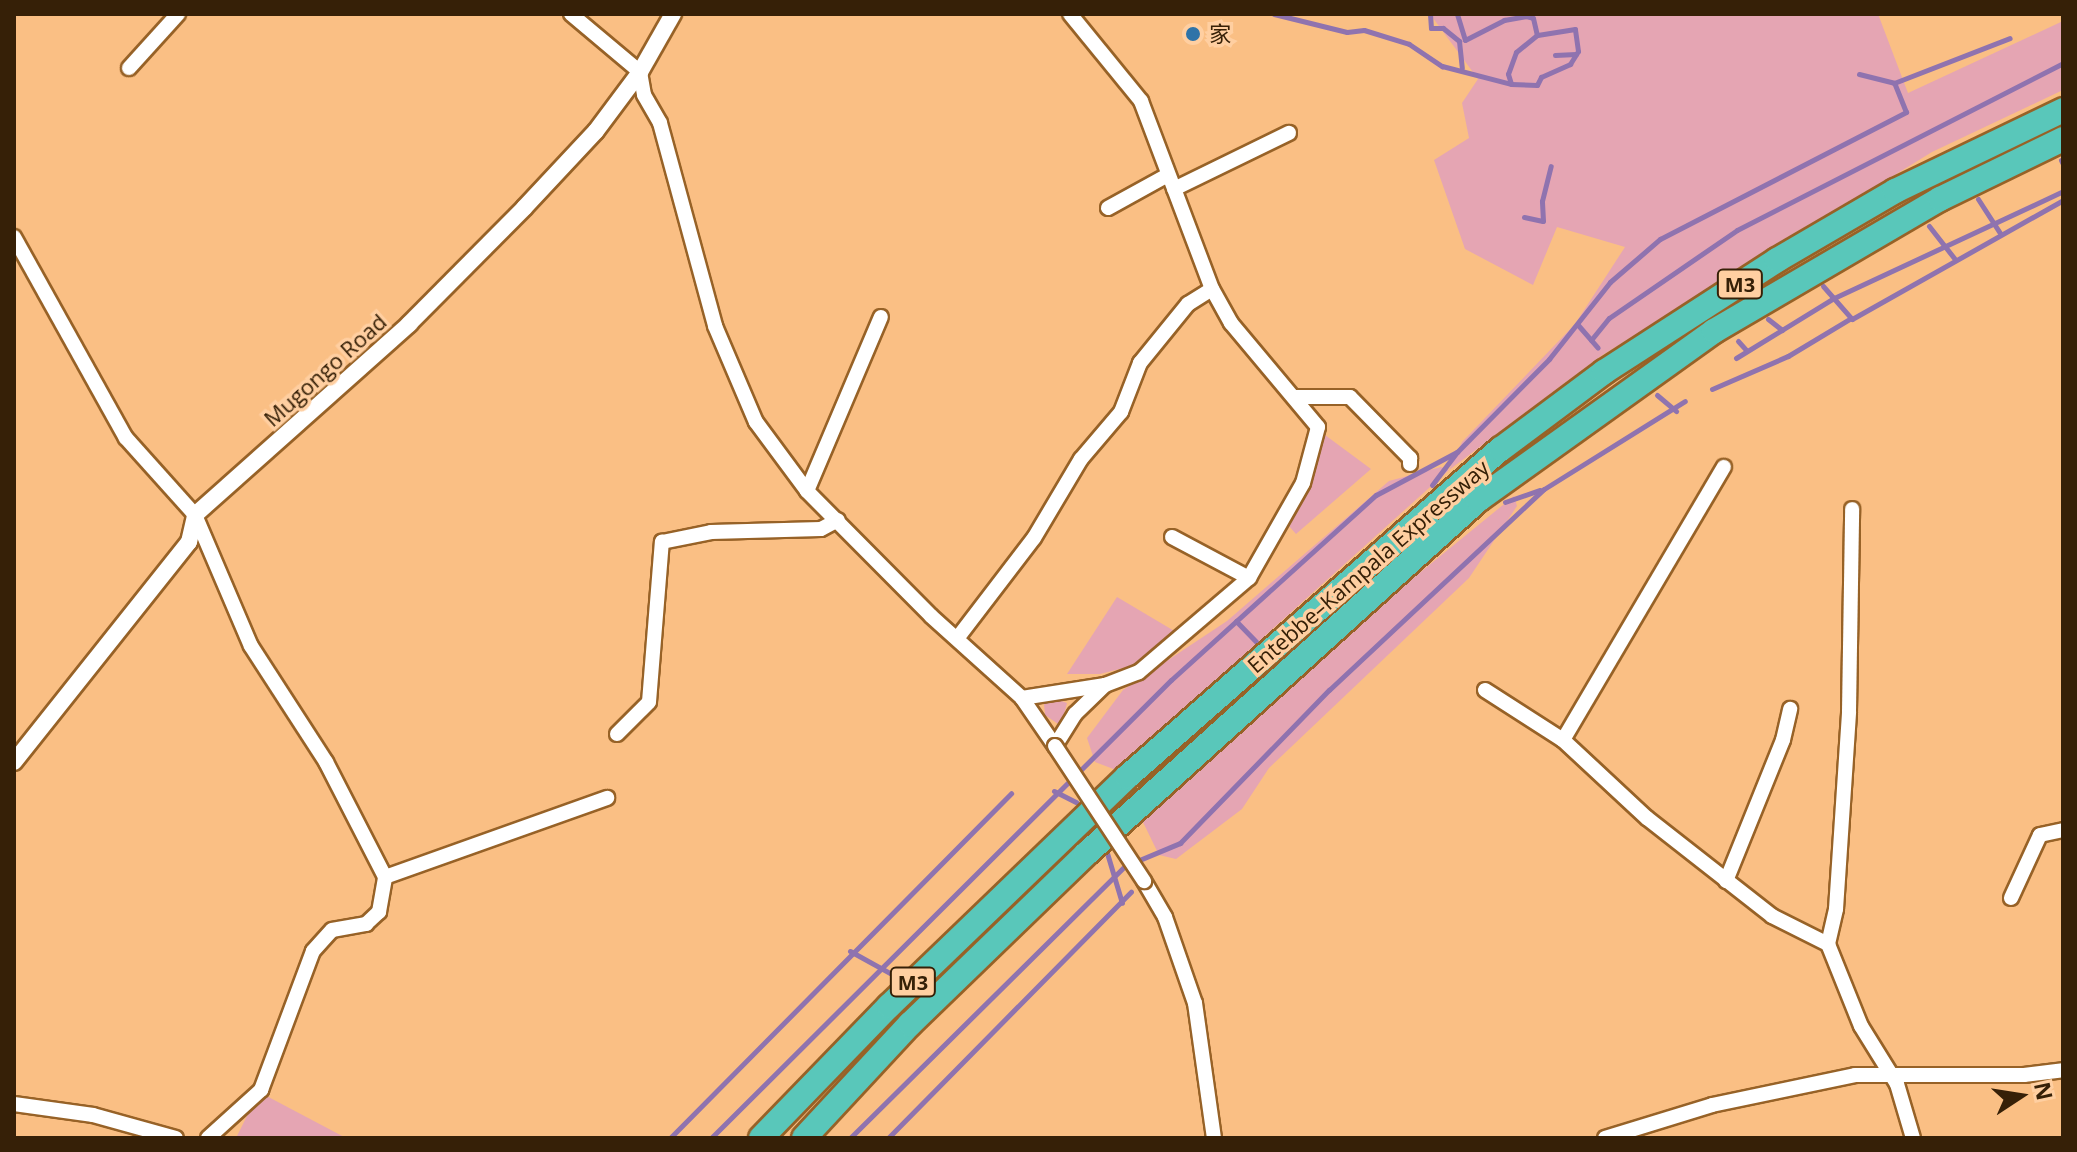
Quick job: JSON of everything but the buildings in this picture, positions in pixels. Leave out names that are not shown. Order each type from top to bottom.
[{"type":"highway","name":"Entebbe–Kampala Expressway","points":[[761,1138],[910,985],[1127,777],[1501,449],[1604,372],[1777,260],[1895,191],[2063,110]]},
{"type":"highway","name":"Entebbe–Kampala Expressway","points":[[804,1138],[910,1024],[1086,854],[1478,500],[1741,314],[1940,199],[2063,139]]},
{"type":"street","points":[[129,68],[178,14]]},
{"type":"street","points":[[571,14],[640,72],[644,95],[660,123],[698,270],[739,393],[807,491],[931,616],[959,636],[1022,698],[1165,917],[1195,1003],[1214,1138]]},
{"type":"street","name":"Mugongo Road","points":[[14,762],[189,542],[195,515],[409,324],[586,142],[640,72],[673,14]]},
{"type":"street","points":[[1022,698],[1105,685],[1139,672],[1249,578],[1303,483],[1317,441],[1318,427],[1296,397],[1240,337],[1212,289],[1141,101],[1070,14]]},
{"type":"street","points":[[1108,208],[1289,133]]},
{"type":"street","points":[[14,237],[126,438],[195,515],[251,646],[326,762],[385,877],[379,912],[366,924],[332,930],[313,951],[261,1090],[208,1138]]},
{"type":"street","points":[[959,636],[1034,538],[1081,459],[1121,412],[1140,363],[1188,304],[1212,289]]},
{"type":"street","points":[[807,491],[881,317]]},
{"type":"street","points":[[1296,397],[1350,397],[1410,458],[1410,464]]},
{"type":"street","points":[[1563,740],[1724,467]]},
{"type":"street","points":[[1852,509],[1849,711],[1836,909],[1828,944],[1861,1026],[1904,1100],[1913,1138]]},
{"type":"street","points":[[617,734],[649,702],[662,542],[711,532],[821,529],[838,520]]},
{"type":"street","points":[[1172,537],[1249,578]]},
{"type":"street","points":[[1055,746],[1075,714],[1105,685]]},
{"type":"street","points":[[1485,690],[1563,740],[1647,818],[1726,881],[1795,931],[1828,944]]},
{"type":"street","points":[[1726,881],[1783,740],[1790,709]]},
{"type":"street","points":[[385,877],[607,798]]},
{"type":"street","points":[[2011,898],[2040,835],[2063,830]]},
{"type":"street","points":[[1605,1138],[1725,1102],[1889,1071],[2024,1075],[2063,1070]]},
{"type":"street","points":[[14,1104],[93,1115],[176,1138]]},
{"type":"shaded area","points":[[1430,14],[1878,14],[1908,93],[2063,21],[2063,90],[1932,152],[1601,356],[1449,470],[1462,442],[1575,324],[1625,247],[1557,227],[1533,285],[1465,249],[1434,160],[1469,138],[1462,103],[1478,79]]},
{"type":"shaded area","points":[[1325,435],[1371,469],[1296,534],[1288,525],[1312,483]]},
{"type":"shaded area","points":[[1441,467],[1449,470],[1116,770],[1095,762],[1087,738],[1123,690],[1227,621],[1389,481]]},
{"type":"shaded area","points":[[1514,496],[1517,506],[1469,578],[1269,768],[1242,809],[1176,859],[1159,855],[1141,818],[1390,597]]},
{"type":"shaded area","points":[[1117,597],[1176,632],[1139,664],[1100,674],[1067,674]]},
{"type":"shaded area","points":[[1056,699],[1067,703],[1061,726],[1045,715],[1044,704]]},
{"type":"shaded area","points":[[259,1092],[346,1138],[236,1138]]},
{"type":"waterway","points":[[1274,14],[1347,32],[1364,30],[1409,44],[1442,66],[1511,84],[1537,85],[1541,77],[1570,64],[1578,51],[1575,29],[1537,35],[1516,52],[1508,74],[1511,84]]},
{"type":"waterway","points":[[1430,14],[1431,28],[1443,28],[1459,41],[1462,68]]},
{"type":"waterway","points":[[1457,14],[1465,40],[1504,20],[1526,16],[1533,18],[1537,35]]},
{"type":"waterway","points":[[1859,74],[1894,83],[2010,38]]},
{"type":"waterway","points":[[1555,55],[1576,54]]},
{"type":"waterway","points":[[1591,340],[1609,318],[1737,230],[2063,63]]},
{"type":"waterway","points":[[1432,485],[1457,452],[1549,359],[1610,282],[1660,239],[1906,112],[1894,83]]},
{"type":"waterway","points":[[2061,160],[2063,164]]},
{"type":"waterway","points":[[1524,217],[1543,221],[1542,201],[1551,166]]},
{"type":"waterway","points":[[1736,358],[1834,298],[2063,191]]},
{"type":"waterway","points":[[1978,199],[2000,233]]},
{"type":"waterway","points":[[1823,286],[1852,319],[2063,200]]},
{"type":"waterway","points":[[1929,226],[1954,258]]},
{"type":"waterway","points":[[1768,319],[1782,330]]},
{"type":"waterway","points":[[1712,389],[1788,356],[1848,320]]},
{"type":"waterway","points":[[1578,325],[1598,348]]},
{"type":"waterway","points":[[1738,341],[1747,351]]},
{"type":"waterway","points":[[1657,395],[1676,411]]},
{"type":"waterway","points":[[850,1138],[1125,866],[1180,843],[1329,690],[1544,489],[1685,401]]},
{"type":"waterway","points":[[711,1138],[1171,680],[1376,495],[1457,452]]},
{"type":"waterway","points":[[1505,502],[1540,490]]},
{"type":"waterway","points":[[1236,621],[1256,642]]},
{"type":"waterway","points":[[1054,791],[1076,802]]},
{"type":"waterway","points":[[670,1138],[1011,793]]},
{"type":"waterway","points":[[1107,853],[1122,903]]},
{"type":"waterway","points":[[888,1138],[1131,892]]},
{"type":"waterway","points":[[850,951],[897,977]]},
{"type":"place","name":"家","points":[[1193,34]]}]
